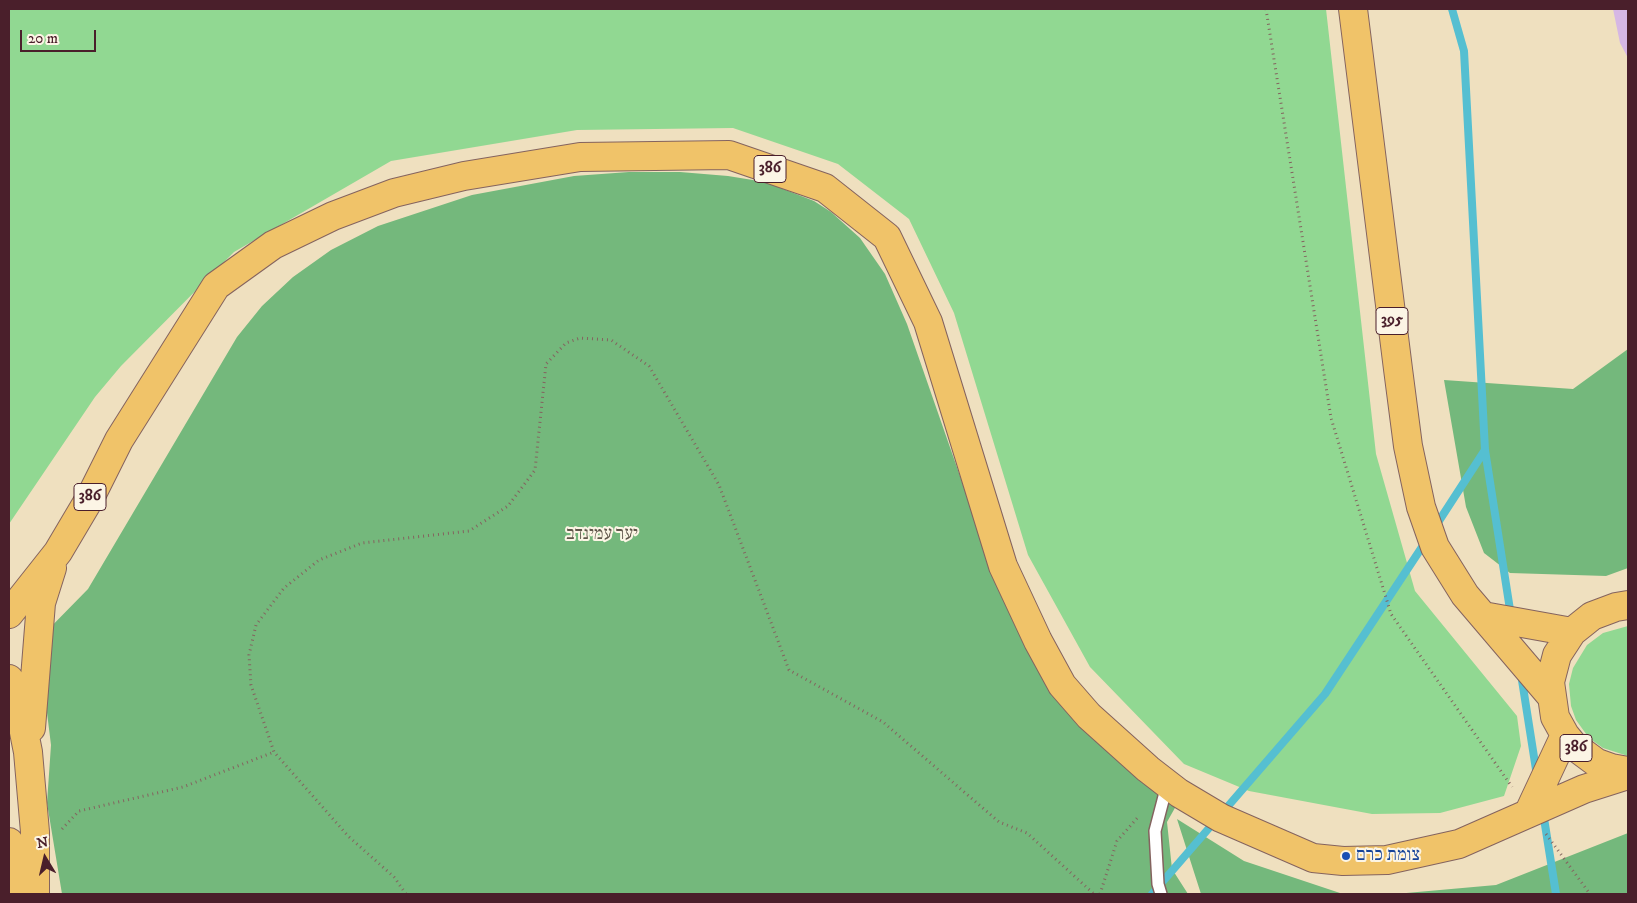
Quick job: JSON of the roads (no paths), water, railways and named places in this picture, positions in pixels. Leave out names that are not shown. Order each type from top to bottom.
[{"type":"main road","name":"395","points":[[1353,9],[1408,446],[1419,498],[1435,547],[1465,595],[1550,696]]},
{"type":"main road","name":"386","points":[[9,614],[58,552],[90,498],[119,440],[216,286],[272,245],[334,216],[394,192],[464,176],[580,157],[729,154],[824,188],[887,237],[928,322],[1003,566],[1038,642],[1062,685],[1089,716],[1168,784],[1221,818],[1313,858],[1344,861],[1387,860],[1460,844],[1529,812],[1628,773]]},
{"type":"main road","points":[[28,752],[41,603],[58,552]]},
{"type":"main road","name":"386","points":[[1628,605],[1610,608],[1592,616],[1572,632],[1557,655],[1552,668],[1550,696],[1555,717],[1565,735],[1579,751],[1597,763],[1628,773]]},
{"type":"main road","points":[[1483,616],[1572,632]]},
{"type":"main road","points":[[9,679],[19,707],[28,752],[35,832],[35,894]]},
{"type":"main road","name":"386","points":[[1529,812],[1565,735]]},
{"type":"main road","points":[[9,842],[15,894]]},
{"type":"lane","points":[[1161,894],[1158,884],[1156,831],[1168,784]]},
{"type":"waterway","points":[[1452,9],[1464,51],[1485,450],[1511,616]]},
{"type":"waterway","points":[[1435,527],[1485,450]]},
{"type":"waterway","points":[[1152,894],[1325,694],[1426,541]]},
{"type":"waterway","points":[[1521,674],[1537,776]]},
{"type":"waterway","points":[[1543,812],[1556,894]]},
{"type":"place","name":"צומת כרם","points":[[1346,856]]},
{"type":"park label","name":"יער עמינדב","points":[[602,535]]}]
